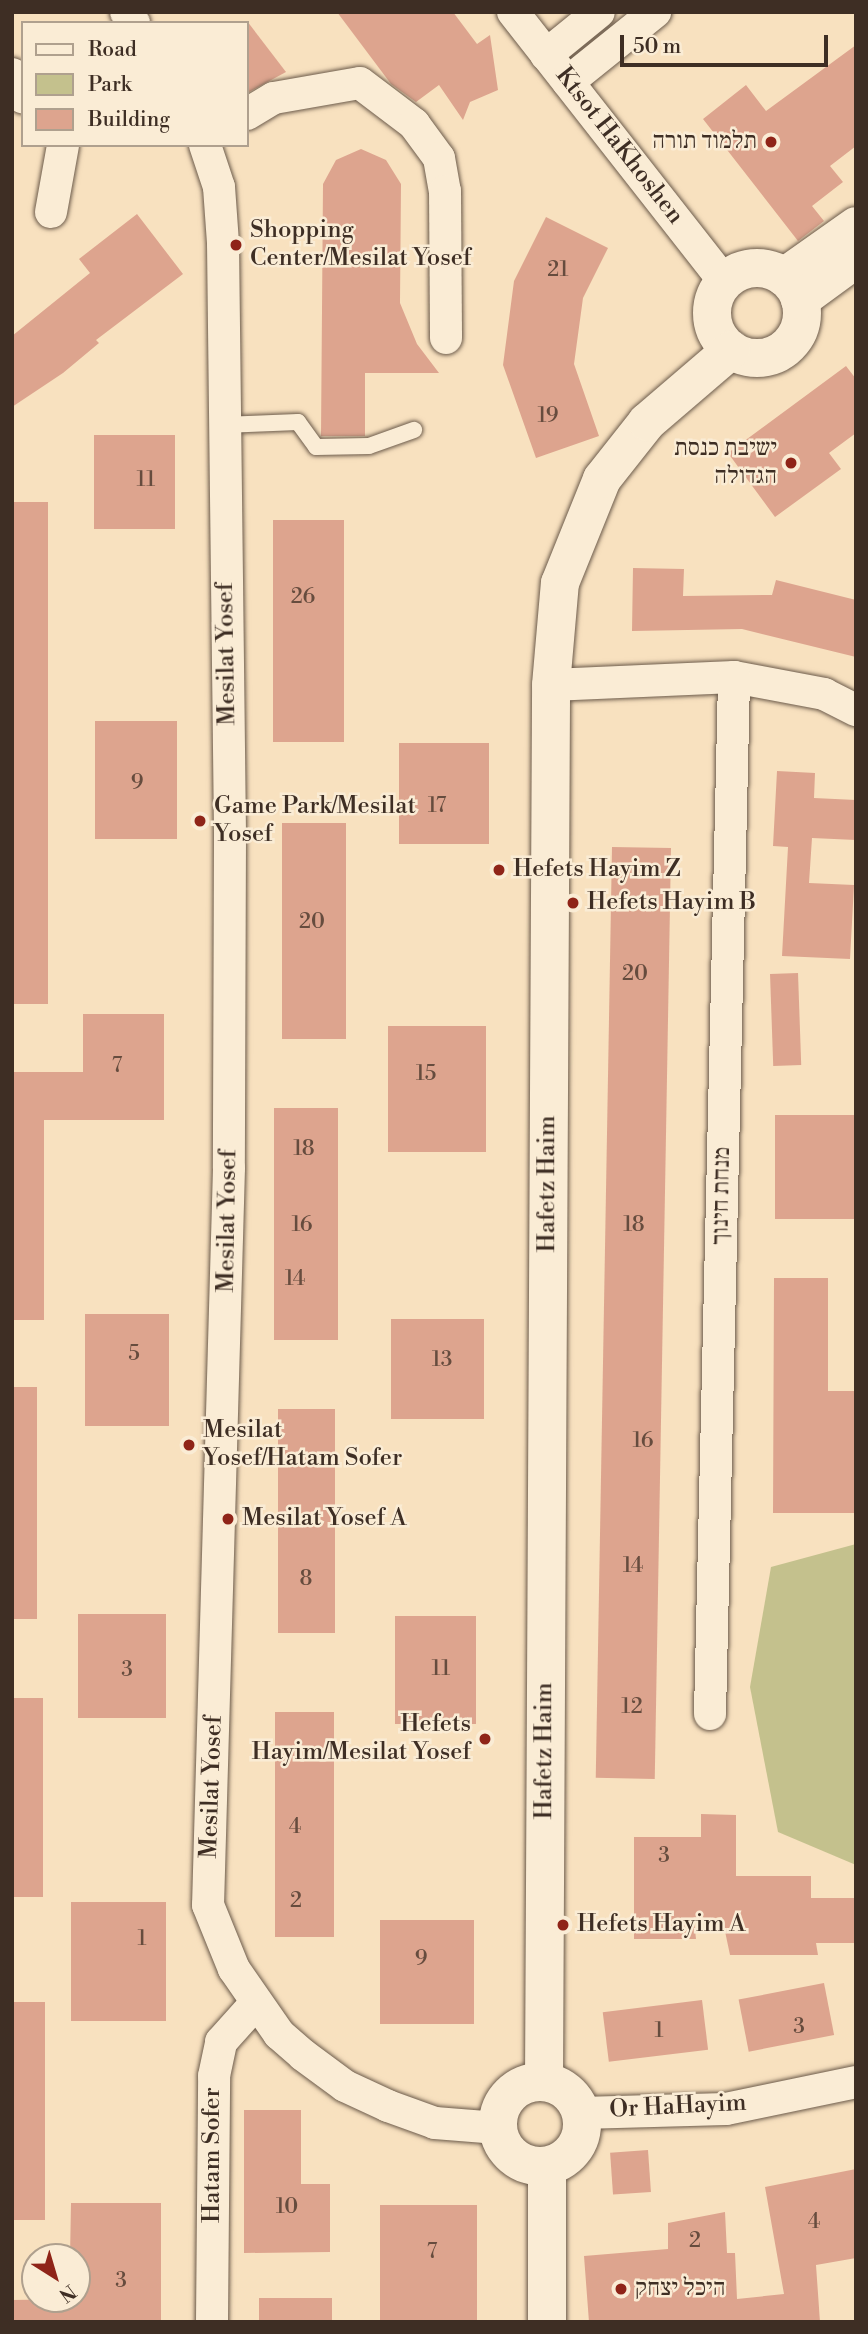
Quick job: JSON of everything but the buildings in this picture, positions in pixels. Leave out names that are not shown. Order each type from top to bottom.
[{"type":"street","name":"Ktsot HaKhoshen","points":[[513,12],[724,281]]},
{"type":"street","points":[[546,55],[599,12]]},
{"type":"street","points":[[568,82],[654,12]]},
{"type":"street","points":[[21,55],[12,72],[21,93]]},
{"type":"street","points":[[248,113],[274,98],[360,83],[414,124],[439,158],[445,191],[446,338]]},
{"type":"street","points":[[51,212],[63,147]]},
{"type":"street","name":"Mesilat Yosef","points":[[206,147],[219,187],[223,243],[223,425],[230,837],[229,1154],[208,1905],[216,1934],[256,2003],[279,2034],[345,2086],[435,2123],[498,2128]]},
{"type":"street","points":[[792,289],[856,226]]},
{"type":"street","points":[[792,289],[856,259]]},
{"type":"street","points":[[749,268],[765,268],[792,289],[799,330],[778,354],[763,359],[742,356],[716,334],[711,318],[712,302],[724,281],[749,268]]},
{"type":"street","name":"Hafetz Haim","points":[[544,2082],[551,685],[560,583],[602,479],[647,422],[731,349]]},
{"type":"street","points":[[551,685],[734,677],[824,694],[856,710]]},
{"type":"street","name":"מנחת חינוך","points":[[710,1714],[734,677]]},
{"type":"street","name":"Hatam Sofer","points":[[212,2322],[214,2076],[221,2042],[256,2003]]},
{"type":"street","points":[[544,2082],[567,2091],[581,2113],[583,2127],[572,2152],[547,2166],[520,2162],[509,2153],[498,2128],[502,2107],[516,2090],[544,2082]]},
{"type":"street","name":"Or HaHayim","points":[[581,2113],[726,2109],[856,2082]]},
{"type":"street","points":[[547,2166],[547,2322]]},
{"type":"lane","points":[[223,425],[298,422],[316,447],[369,446],[414,430]]},
{"type":"green space","points":[[856,1544],[856,1865],[778,1832],[750,1687],[771,1567]]},
{"type":"place","name":"תלמוד תורה","points":[[771,142]]},
{"type":"place","name":"Shopping Center/Mesilat Yosef","points":[[236,245]]},
{"type":"place","name":"ישיבת כנסת הגדולה","points":[[791,463]]},
{"type":"place","name":"Game Park/Mesilat Yosef","points":[[200,821]]},
{"type":"place","name":"Hefets Hayim Z","points":[[499,870]]},
{"type":"place","name":"Hefets Hayim B","points":[[573,903]]},
{"type":"place","name":"Mesilat Yosef/Hatam Sofer","points":[[189,1445]]},
{"type":"place","name":"Mesilat Yosef A","points":[[228,1519]]},
{"type":"place","name":"Hefets Hayim/Mesilat Yosef","points":[[485,1739]]},
{"type":"place","name":"Hefets Hayim A","points":[[563,1925]]},
{"type":"place","name":"היכל יצחק","points":[[621,2289]]}]
